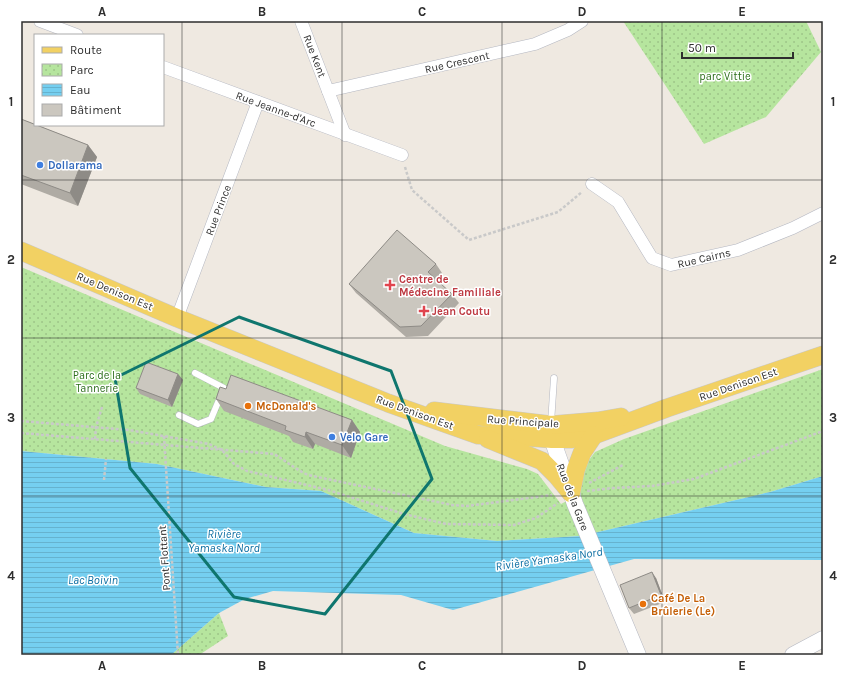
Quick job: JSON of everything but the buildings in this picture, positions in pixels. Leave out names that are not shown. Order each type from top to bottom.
[{"type":"main road","name":"Rue Denison Est","points":[[21,251],[177,318],[380,400],[478,435],[514,436],[551,432],[572,439],[594,435],[667,408],[823,355]]},
{"type":"main road","name":"Rue Principale","points":[[401,407],[551,432],[598,421],[667,408]]},
{"type":"main road","points":[[478,435],[542,461],[557,476],[573,499]]},
{"type":"main road","points":[[573,499],[576,469],[582,453],[594,435]]},
{"type":"street","points":[[40,21],[74,34]]},
{"type":"street","name":"Rue Kent","points":[[301,21],[328,91]]},
{"type":"street","name":"Rue Crescent","points":[[328,91],[534,44],[568,30],[582,21]]},
{"type":"street","name":"Rue Jeanne-d'Arc","points":[[164,67],[346,135]]},
{"type":"street","points":[[328,91],[346,135],[402,156]]},
{"type":"street","name":"Rue Prince","points":[[177,318],[258,102]]},
{"type":"street","name":"Rue Cairns","points":[[592,184],[618,202],[652,258],[671,265],[738,250],[793,228],[823,213]]},
{"type":"street","name":"Rue de la Gare","points":[[551,432],[573,499],[638,655]]},
{"type":"street","points":[[793,655],[823,639]]},
{"type":"lane","points":[[179,415],[198,424],[211,419],[224,388],[195,373]]},
{"type":"lane","points":[[551,432],[554,378]]},
{"type":"path","points":[[402,156],[412,190],[470,240],[558,212],[592,184]]},
{"type":"path","points":[[95,439],[96,427],[102,407]]},
{"type":"path","points":[[21,421],[96,427],[164,436],[209,444],[222,450],[234,464],[247,471],[328,490],[404,514],[446,524],[514,525],[536,518],[573,499],[623,464]]},
{"type":"path","points":[[21,433],[274,454],[296,470],[308,475],[452,505],[467,506],[538,496],[573,499],[613,488],[652,486],[694,479],[823,431]]},
{"type":"path","name":"Pont Flottant","points":[[164,436],[178,655]]},
{"type":"path","points":[[104,480],[106,459]]},
{"type":"highlighted area","points":[[239,317],[391,371],[432,479],[325,614],[234,597],[130,468],[115,378]]},
{"type":"green space","name":"parc Vittie","points":[[623,21],[806,21],[821,52],[766,117],[704,144]]},
{"type":"green space","name":"Parc de la Tannerie","points":[[21,267],[445,446],[527,469],[538,474],[561,504],[576,496],[589,460],[595,452],[624,439],[823,369],[823,476],[770,492],[581,536],[497,541],[414,533],[321,491],[266,487],[157,464],[21,451]]},
{"type":"green space","points":[[219,613],[228,636],[199,655],[171,655]]},
{"type":"water","name":"Rivière Yamaska Nord","points":[[21,451],[157,464],[266,487],[321,491],[414,533],[497,541],[581,536],[770,492],[823,476],[823,560],[634,559],[453,610],[401,595],[273,591],[245,599],[219,613],[171,655],[21,655]]},
{"type":"place","name":"Dollarama","points":[[40,165]]},
{"type":"place","name":"Centre de Médecine Familiale","points":[[390,285]]},
{"type":"place","name":"Jean Coutu","points":[[424,311]]},
{"type":"place","name":"McDonald's","points":[[248,406]]},
{"type":"place","name":"Velo Gare","points":[[332,437]]},
{"type":"place","name":"Café De La Brûlerie (Le)","points":[[643,604]]},
{"type":"water label","name":"Lac Boivin","points":[[93,580]]}]
